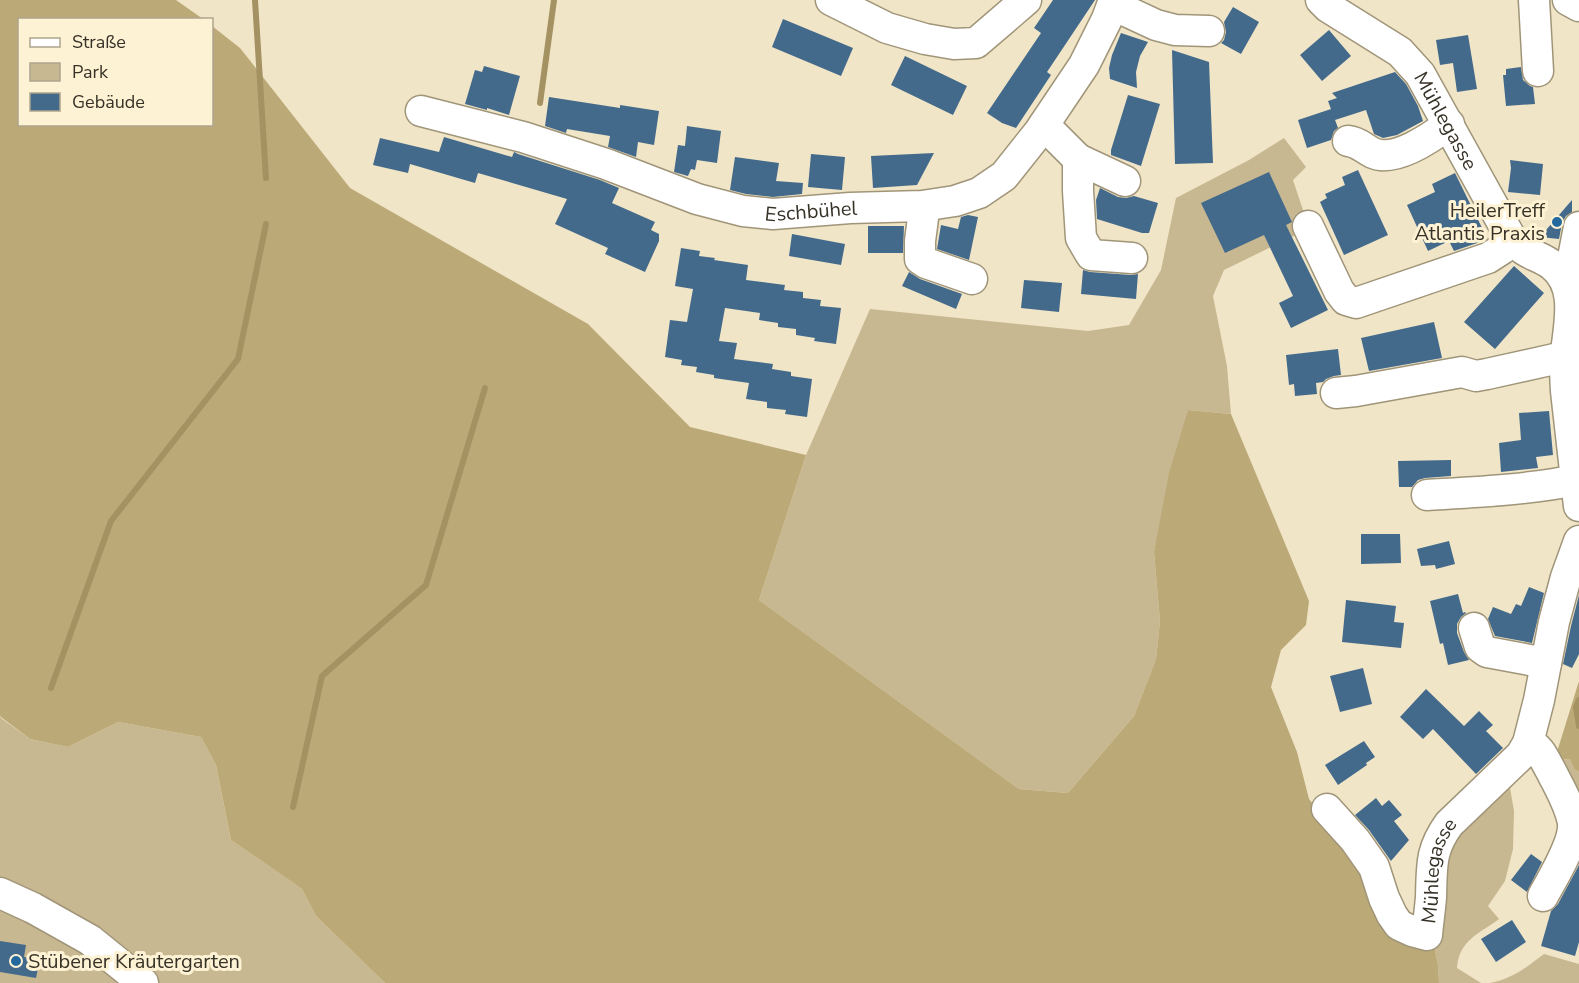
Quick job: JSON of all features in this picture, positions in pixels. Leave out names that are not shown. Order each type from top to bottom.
[{"type":"street","points":[[831,0],[887,28],[925,39],[954,44],[976,43],[1026,0]]},
{"type":"street","name":"Mühlegasse","points":[[1321,0],[1328,7],[1400,52],[1420,74],[1512,240],[1523,250],[1571,272]]},
{"type":"street","points":[[1534,0],[1538,71]]},
{"type":"street","points":[[1568,0],[1579,6]]},
{"type":"street","points":[[1113,3],[1156,25],[1175,30],[1209,31]]},
{"type":"street","name":"Eschbühel","points":[[421,111],[534,140],[606,164],[697,199],[743,211],[773,214],[850,208],[915,219],[922,206],[955,201],[979,193],[1004,176],[1044,125],[1084,65],[1113,3]]},
{"type":"street","points":[[1348,141],[1355,142],[1385,157],[1430,139],[1449,124]]},
{"type":"street","points":[[1044,125],[1078,159],[1125,182]]},
{"type":"street","points":[[1078,159],[1080,238],[1090,255],[1132,258]]},
{"type":"street","points":[[864,220],[895,219],[902,221],[912,230],[915,219]]},
{"type":"street","points":[[915,219],[956,221]]},
{"type":"street","points":[[915,219],[920,241],[920,259],[972,279]]},
{"type":"street","points":[[1308,226],[1339,291],[1346,300],[1356,303],[1488,258],[1512,240]]},
{"type":"street","points":[[1577,493],[1565,372],[1571,312],[1569,293],[1571,272],[1579,227]]},
{"type":"street","points":[[1336,393],[1461,372],[1476,376],[1559,358],[1566,354]]},
{"type":"street","points":[[1427,495],[1560,483],[1577,493]]},
{"type":"street","name":"Mühlegasse","points":[[1327,809],[1355,840],[1374,867],[1384,898],[1399,925],[1412,932],[1427,935],[1431,872],[1434,851],[1440,837],[1449,824],[1521,755],[1528,743],[1554,622],[1566,577],[1579,541]]},
{"type":"street","points":[[1474,628],[1480,647],[1486,652],[1546,663]]},
{"type":"street","points":[[1528,743],[1534,745],[1541,754],[1566,802],[1573,822],[1573,833],[1543,896]]},
{"type":"street","points":[[0,893],[90,939],[143,983]]},
{"type":"green space","points":[[1284,138],[1306,167],[1293,180],[1306,219],[1302,232],[1224,270],[1213,296],[1227,366],[1231,414],[1188,410],[1154,552],[1160,621],[1156,659],[1134,716],[1068,793],[1019,789],[759,600],[806,455],[870,309],[1088,331],[1129,325],[1161,270],[1176,198],[1249,160]]},
{"type":"green space","points":[[0,715],[30,739],[68,747],[118,722],[201,737],[216,765],[231,840],[302,889],[316,916],[385,983],[0,983]]},
{"type":"green space","points":[[1570,759],[1574,769],[1579,772],[1579,802],[1558,760]]},
{"type":"green space","points":[[1508,776],[1514,811],[1513,849],[1505,881],[1488,906],[1499,919],[1466,944],[1457,968],[1481,983],[1439,983],[1432,936],[1439,852]]},
{"type":"green space","points":[[1544,954],[1579,964],[1579,983],[1490,983],[1512,975]]},
{"type":"shaded area","points":[[0,0],[176,0],[202,18],[18,18],[18,126],[213,126],[213,27],[240,48],[350,188],[588,324],[690,427],[806,455],[759,600],[1019,789],[1068,793],[1134,716],[1156,659],[1160,621],[1154,552],[1169,473],[1188,410],[1231,414],[1309,601],[1306,625],[1281,650],[1271,687],[1297,752],[1309,799],[1347,846],[1373,887],[1432,936],[1439,983],[385,983],[316,916],[302,889],[231,840],[216,765],[201,737],[118,722],[68,747],[30,739],[0,715]]},
{"type":"shaded area","points":[[1579,681],[1579,772],[1574,769],[1570,759],[1558,760],[1557,752]]},
{"type":"building","points":[[1053,0],[1095,0],[1047,72],[1051,75],[1016,128],[1002,123],[987,113],[1041,33],[1034,28]]},
{"type":"building","points":[[1233,7],[1259,22],[1241,54],[1221,43],[1226,32],[1224,22]]},
{"type":"building","points":[[783,19],[853,48],[841,76],[772,47]]},
{"type":"building","points":[[1329,30],[1351,56],[1322,81],[1300,55]]},
{"type":"building","points":[[1121,33],[1148,42],[1140,56],[1136,72],[1137,88],[1110,79],[1109,68],[1112,55]]},
{"type":"building","points":[[1468,35],[1477,89],[1457,92],[1453,63],[1440,65],[1436,40]]},
{"type":"building","points":[[1172,50],[1209,62],[1213,163],[1175,164]]},
{"type":"building","points":[[905,56],[967,86],[953,115],[891,85]]},
{"type":"building","points":[[484,66],[520,76],[509,115],[465,104],[475,70],[482,72]]},
{"type":"building","points":[[1521,67],[1523,80],[1533,87],[1535,104],[1506,106],[1503,75],[1506,75],[1506,69]]},
{"type":"building","points":[[1395,72],[1406,84],[1423,121],[1397,135],[1383,138],[1374,134],[1366,110],[1335,120],[1328,101],[1337,98],[1332,93]]},
{"type":"building","points":[[1128,95],[1160,104],[1141,166],[1111,155]]},
{"type":"building","points":[[549,97],[620,108],[620,105],[659,111],[654,145],[638,142],[636,157],[608,147],[610,136],[567,129],[566,133],[545,126]]},
{"type":"building","points":[[1331,109],[1338,128],[1334,131],[1331,140],[1307,148],[1298,120]]},
{"type":"building","points":[[687,126],[721,131],[717,163],[697,160],[695,170],[691,169],[688,176],[674,172],[678,145],[685,146]]},
{"type":"building","points":[[444,137],[512,157],[514,152],[619,188],[612,203],[655,222],[651,230],[659,234],[659,241],[645,272],[605,254],[608,248],[555,224],[567,199],[478,173],[475,183],[410,164],[408,173],[373,165],[380,138],[439,152]]},
{"type":"building","points":[[934,153],[917,185],[873,188],[871,156]]},
{"type":"building","points":[[811,154],[845,157],[842,190],[808,187]]},
{"type":"building","points":[[735,157],[779,163],[776,181],[803,183],[802,194],[773,197],[730,190]]},
{"type":"building","points":[[1510,160],[1543,164],[1540,195],[1508,192]]},
{"type":"building","points":[[1358,170],[1388,235],[1344,255],[1320,202],[1327,198],[1325,194],[1345,185],[1342,177]]},
{"type":"building","points":[[1269,172],[1292,222],[1286,225],[1328,310],[1291,328],[1279,303],[1293,296],[1264,235],[1225,253],[1201,203]]},
{"type":"building","points":[[1455,173],[1487,238],[1454,251],[1449,241],[1428,251],[1407,205],[1435,192],[1432,184]]},
{"type":"building","points":[[1100,188],[1118,197],[1134,196],[1158,203],[1149,233],[1142,233],[1097,219],[1096,200]]},
{"type":"building","points":[[1572,200],[1572,212],[1562,223],[1559,239],[1540,237]]},
{"type":"building","points":[[968,215],[978,217],[969,260],[937,249],[941,225],[958,229],[961,217]]},
{"type":"building","points":[[868,226],[904,226],[903,253],[868,253]]},
{"type":"building","points":[[792,234],[845,244],[841,265],[789,256]]},
{"type":"building","points":[[681,248],[700,251],[699,256],[715,258],[714,260],[748,265],[746,280],[785,285],[784,290],[803,292],[803,298],[821,300],[820,306],[841,308],[836,344],[814,341],[815,338],[796,335],[796,329],[778,327],[778,323],[759,320],[760,313],[725,308],[719,341],[737,343],[734,359],[773,364],[772,369],[791,372],[791,376],[812,379],[807,417],[785,414],[786,410],[767,408],[767,402],[746,399],[749,383],[714,378],[714,375],[696,372],[697,367],[681,365],[682,360],[665,357],[670,320],[687,322],[693,289],[675,286]]},
{"type":"building","points":[[1514,266],[1544,293],[1495,349],[1464,322]]},
{"type":"building","points":[[1083,270],[1138,274],[1136,299],[1081,294]]},
{"type":"building","points":[[909,272],[920,279],[962,294],[956,309],[902,286]]},
{"type":"building","points":[[1024,280],[1062,283],[1059,312],[1021,308]]},
{"type":"building","points":[[1434,322],[1442,358],[1369,371],[1361,338]]},
{"type":"building","points":[[1338,349],[1341,375],[1316,383],[1317,394],[1295,396],[1294,384],[1289,385],[1286,355]]},
{"type":"building","points":[[1549,411],[1553,455],[1536,457],[1538,468],[1501,472],[1499,443],[1521,440],[1519,413]]},
{"type":"building","points":[[1451,460],[1451,476],[1425,478],[1418,480],[1412,487],[1399,487],[1398,461]]},
{"type":"building","points":[[1361,534],[1400,534],[1401,563],[1361,564]]},
{"type":"building","points":[[1449,541],[1455,564],[1436,569],[1435,565],[1421,566],[1417,549]]},
{"type":"building","points":[[1529,587],[1544,593],[1532,643],[1495,636],[1488,619],[1493,607],[1511,614],[1516,604],[1521,606]]},
{"type":"building","points":[[1458,594],[1463,613],[1466,613],[1457,624],[1457,633],[1469,660],[1448,665],[1443,643],[1440,644],[1430,601]]},
{"type":"building","points":[[1579,595],[1579,654],[1572,668],[1563,664]]},
{"type":"building","points":[[1346,600],[1396,606],[1394,622],[1404,623],[1401,648],[1342,642]]},
{"type":"building","points":[[1363,668],[1372,704],[1340,712],[1330,676]]},
{"type":"building","points":[[1426,689],[1464,726],[1479,711],[1493,725],[1486,731],[1503,748],[1476,774],[1433,729],[1423,739],[1400,717]]},
{"type":"building","points":[[1364,741],[1375,757],[1338,785],[1325,765]]},
{"type":"building","points":[[1376,798],[1382,806],[1389,800],[1402,815],[1394,821],[1409,840],[1391,861],[1355,815]]},
{"type":"building","points":[[1531,854],[1542,862],[1527,892],[1511,880]]},
{"type":"building","points":[[1579,865],[1579,942],[1575,956],[1541,946],[1551,911],[1558,904]]},
{"type":"building","points":[[1512,920],[1526,942],[1496,962],[1481,939]]},
{"type":"building","points":[[0,941],[26,945],[24,957],[40,959],[36,978],[0,972]]},
{"type":"waterway","points":[[255,0],[266,178]]},
{"type":"waterway","points":[[540,103],[554,0]]},
{"type":"waterway","points":[[51,688],[111,521],[238,359],[266,224]]},
{"type":"waterway","points":[[293,807],[322,676],[426,585],[485,388]]},
{"type":"waterway","points":[[1579,700],[1576,707],[1579,726]]},
{"type":"place","name":"HeilerTreff Atlantis Praxis","points":[[1557,222]]},
{"type":"place","name":"Stübener Kräutergarten","points":[[16,961]]}]
